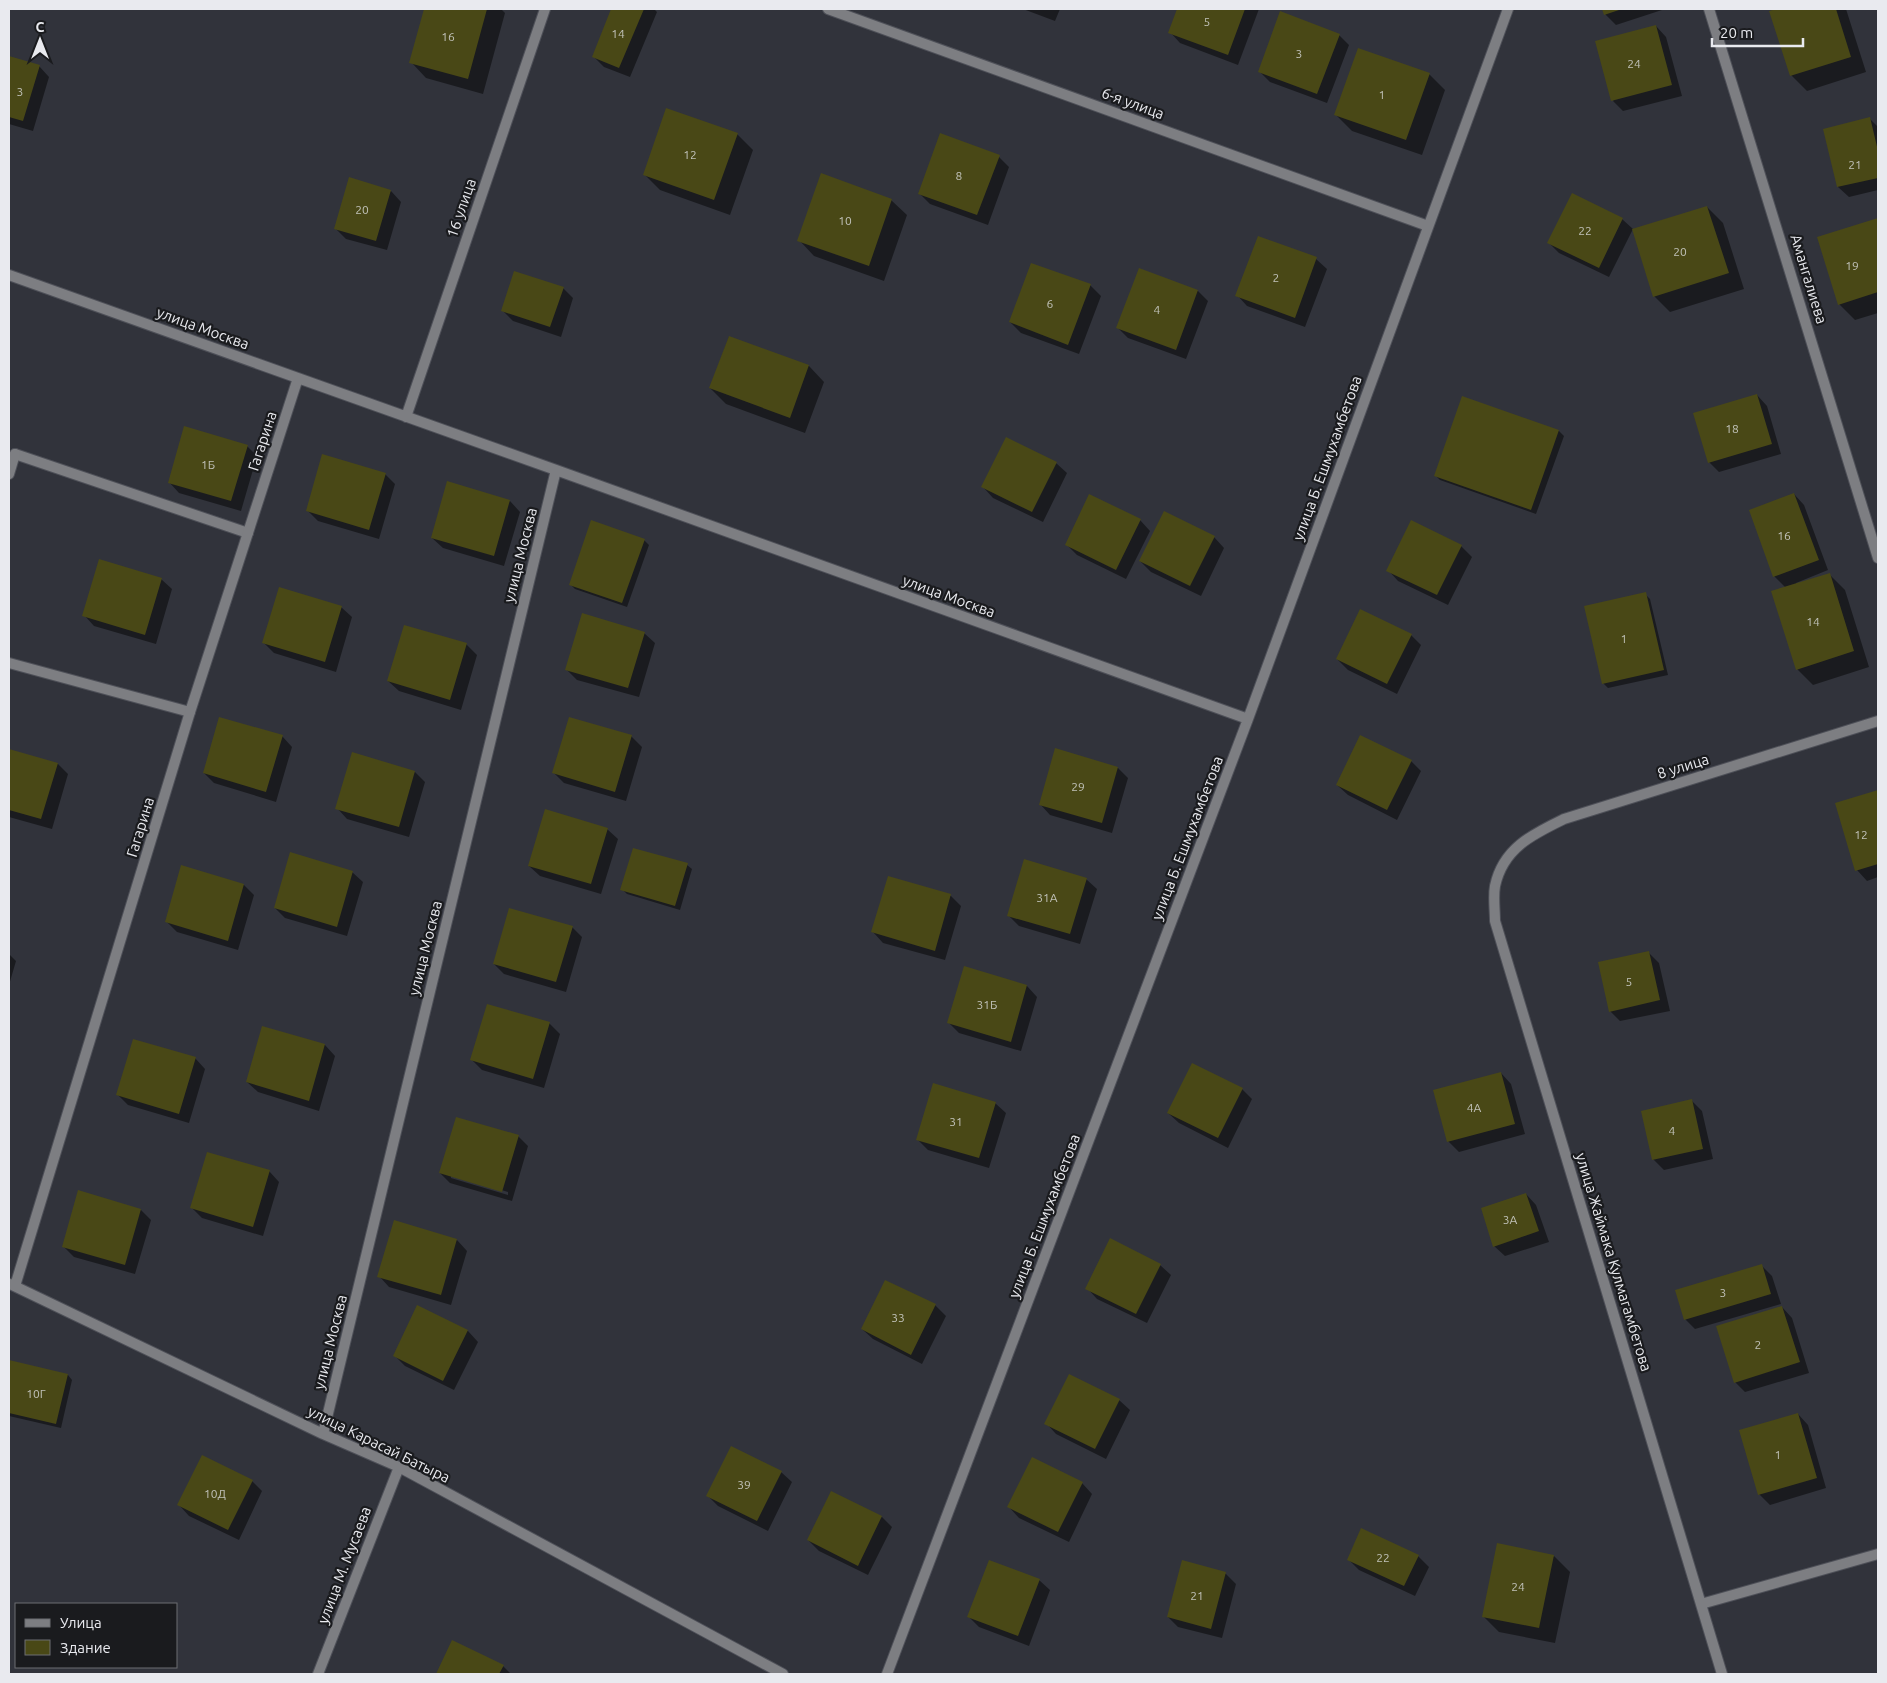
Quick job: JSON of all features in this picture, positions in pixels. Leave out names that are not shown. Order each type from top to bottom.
[{"type":"street","name":"16 улица","points":[[406,417],[545,9]]},
{"type":"street","name":"6-я улица","points":[[828,9],[1428,226]]},
{"type":"street","name":"улица Б. Ешмухамбетова","points":[[887,1674],[1248,719],[1508,9]]},
{"type":"street","name":"Амангалиева","points":[[1709,9],[1878,558]]},
{"type":"street","name":"улица Москва","points":[[9,275],[1248,719]]},
{"type":"street","name":"Гагарина","points":[[12,1284],[190,712],[298,378]]},
{"type":"street","points":[[9,474],[15,454],[248,532]]},
{"type":"street","name":"улица Москва","points":[[323,1434],[556,470]]},
{"type":"street","points":[[9,663],[190,712]]},
{"type":"street","name":"8 улица","points":[[1506,858],[1528,837],[1564,819],[1878,721]]},
{"type":"street","name":"улица Жаймака Кулмагамбетова","points":[[1506,858],[1496,886],[1495,921],[1722,1674]]},
{"type":"street","name":"улица Карасай Батыра","points":[[12,1284],[323,1434],[399,1467],[783,1674]]},
{"type":"street","name":"улица М. Мусаева","points":[[318,1674],[399,1467]]},
{"type":"street","points":[[1701,1604],[1878,1554]]},
{"type":"building","points":[[424,9],[487,9],[468,79],[409,63]]},
{"type":"building","points":[[611,9],[644,9],[619,68],[592,57]]},
{"type":"building","points":[[1177,9],[1245,9],[1228,55],[1168,33]]},
{"type":"building","points":[[1602,9],[1622,9],[1604,15]]},
{"type":"building","points":[[1776,9],[1836,9],[1851,57],[1790,76],[1769,11]]},
{"type":"building","points":[[1280,11],[1340,34],[1317,94],[1258,72]]},
{"type":"building","points":[[1656,25],[1672,85],[1611,101],[1595,41]]},
{"type":"building","points":[[1358,48],[1430,73],[1406,140],[1334,115]]},
{"type":"building","points":[[9,56],[40,65],[23,121],[9,117]]},
{"type":"building","points":[[666,108],[738,133],[714,200],[643,175]]},
{"type":"building","points":[[1870,117],[1878,151],[1878,178],[1837,187],[1823,129]]},
{"type":"building","points":[[940,133],[1000,155],[977,215],[918,194]]},
{"type":"building","points":[[821,173],[892,199],[869,266],[797,241]]},
{"type":"building","points":[[349,177],[391,190],[376,241],[334,229]]},
{"type":"building","points":[[1572,193],[1623,218],[1599,268],[1547,243]]},
{"type":"building","points":[[1707,206],[1729,273],[1653,297],[1632,229]]},
{"type":"building","points":[[1878,218],[1878,292],[1838,305],[1817,237]]},
{"type":"building","points":[[1258,236],[1317,257],[1295,318],[1235,296]]},
{"type":"building","points":[[1031,263],[1091,284],[1068,345],[1009,322]]},
{"type":"building","points":[[1139,268],[1198,290],[1176,350],[1116,328]]},
{"type":"building","points":[[514,271],[564,287],[550,327],[501,311]]},
{"type":"building","points":[[729,336],[809,365],[790,418],[709,388]]},
{"type":"building","points":[[1757,394],[1772,444],[1708,463],[1693,413]]},
{"type":"building","points":[[1462,396],[1559,430],[1531,510],[1434,476]]},
{"type":"building","points":[[184,426],[248,445],[231,501],[168,483]]},
{"type":"building","points":[[1006,437],[1057,462],[1032,512],[981,487]]},
{"type":"building","points":[[322,454],[386,473],[369,530],[306,511]]},
{"type":"building","points":[[447,481],[510,500],[494,556],[431,538]]},
{"type":"building","points":[[1794,493],[1819,560],[1773,577],[1749,510]]},
{"type":"building","points":[[1089,494],[1141,519],[1116,570],[1065,545]]},
{"type":"building","points":[[1164,511],[1215,536],[1190,586],[1139,561]]},
{"type":"building","points":[[591,520],[645,539],[622,603],[569,585]]},
{"type":"building","points":[[1411,520],[1462,545],[1437,595],[1386,571]]},
{"type":"building","points":[[99,559],[162,578],[145,635],[82,616]]},
{"type":"building","points":[[1830,573],[1854,651],[1796,670],[1771,591]]},
{"type":"building","points":[[279,587],[342,606],[325,662],[262,643]]},
{"type":"building","points":[[1646,592],[1664,670],[1602,684],[1584,606]]},
{"type":"building","points":[[1360,609],[1412,634],[1387,684],[1336,659]]},
{"type":"building","points":[[582,613],[645,632],[628,688],[565,670]]},
{"type":"building","points":[[404,625],[467,643],[450,700],[387,681]]},
{"type":"building","points":[[219,717],[283,735],[266,792],[203,773]]},
{"type":"building","points":[[569,717],[632,735],[615,792],[552,773]]},
{"type":"building","points":[[1360,735],[1412,760],[1387,810],[1336,785]]},
{"type":"building","points":[[1055,748],[1118,767],[1102,823],[1039,805]]},
{"type":"building","points":[[9,749],[58,763],[41,819],[9,810]]},
{"type":"building","points":[[352,752],[415,771],[399,827],[335,809]]},
{"type":"building","points":[[1878,790],[1878,864],[1855,871],[1835,803]]},
{"type":"building","points":[[545,809],[608,828],[591,884],[528,866]]},
{"type":"building","points":[[633,848],[688,863],[675,906],[620,890]]},
{"type":"building","points":[[290,852],[353,871],[337,927],[274,908]]},
{"type":"building","points":[[1024,859],[1087,878],[1070,934],[1007,916]]},
{"type":"building","points":[[181,865],[244,884],[228,941],[165,922]]},
{"type":"building","points":[[888,876],[951,894],[935,951],[871,932]]},
{"type":"building","points":[[509,908],[573,926],[556,982],[493,964]]},
{"type":"building","points":[[1649,951],[1660,1000],[1609,1012],[1598,962]]},
{"type":"building","points":[[964,966],[1027,985],[1011,1042],[947,1023]]},
{"type":"building","points":[[487,1004],[550,1022],[533,1079],[470,1060]]},
{"type":"building","points":[[262,1026],[325,1044],[309,1101],[246,1082]]},
{"type":"building","points":[[133,1039],[196,1057],[179,1114],[116,1095]]},
{"type":"building","points":[[1192,1063],[1243,1088],[1218,1138],[1167,1113]]},
{"type":"building","points":[[1501,1072],[1515,1124],[1447,1142],[1433,1090]]},
{"type":"building","points":[[933,1083],[996,1102],[979,1158],[916,1140]]},
{"type":"building","points":[[1692,1099],[1703,1149],[1652,1160],[1641,1111]]},
{"type":"building","points":[[456,1117],[519,1135],[502,1192],[439,1173]]},
{"type":"building","points":[[207,1152],[270,1170],[253,1227],[190,1208]]},
{"type":"building","points":[[78,1190],[141,1209],[125,1265],[62,1247]]},
{"type":"building","points":[[1526,1193],[1539,1231],[1493,1247],[1481,1208]]},
{"type":"building","points":[[394,1220],[457,1239],[441,1295],[377,1277]]},
{"type":"building","points":[[1110,1238],[1161,1264],[1136,1314],[1085,1289]]},
{"type":"building","points":[[1762,1264],[1771,1294],[1684,1320],[1675,1290]]},
{"type":"building","points":[[885,1280],[936,1304],[911,1355],[861,1329]]},
{"type":"building","points":[[417,1305],[468,1330],[443,1381],[393,1356]]},
{"type":"building","points":[[1782,1306],[1800,1362],[1734,1383],[1716,1326]]},
{"type":"building","points":[[9,1360],[68,1374],[56,1424],[9,1413]]},
{"type":"building","points":[[1069,1374],[1120,1399],[1095,1449],[1044,1424]]},
{"type":"building","points":[[1798,1413],[1817,1478],[1758,1495],[1739,1430]]},
{"type":"building","points":[[731,1446],[782,1471],[757,1521],[706,1496]]},
{"type":"building","points":[[202,1455],[253,1480],[228,1530],[177,1505]]},
{"type":"building","points":[[1032,1457],[1083,1482],[1058,1532],[1007,1507]]},
{"type":"building","points":[[831,1491],[882,1516],[858,1566],[807,1540]]},
{"type":"building","points":[[1361,1528],[1419,1555],[1404,1586],[1347,1560]]},
{"type":"building","points":[[1497,1543],[1554,1555],[1539,1628],[1482,1617]]},
{"type":"building","points":[[989,1560],[1040,1579],[1018,1636],[967,1617]]},
{"type":"building","points":[[1182,1560],[1226,1572],[1211,1629],[1167,1617]]},
{"type":"building","points":[[452,1640],[504,1665],[499,1674],[436,1674]]}]
